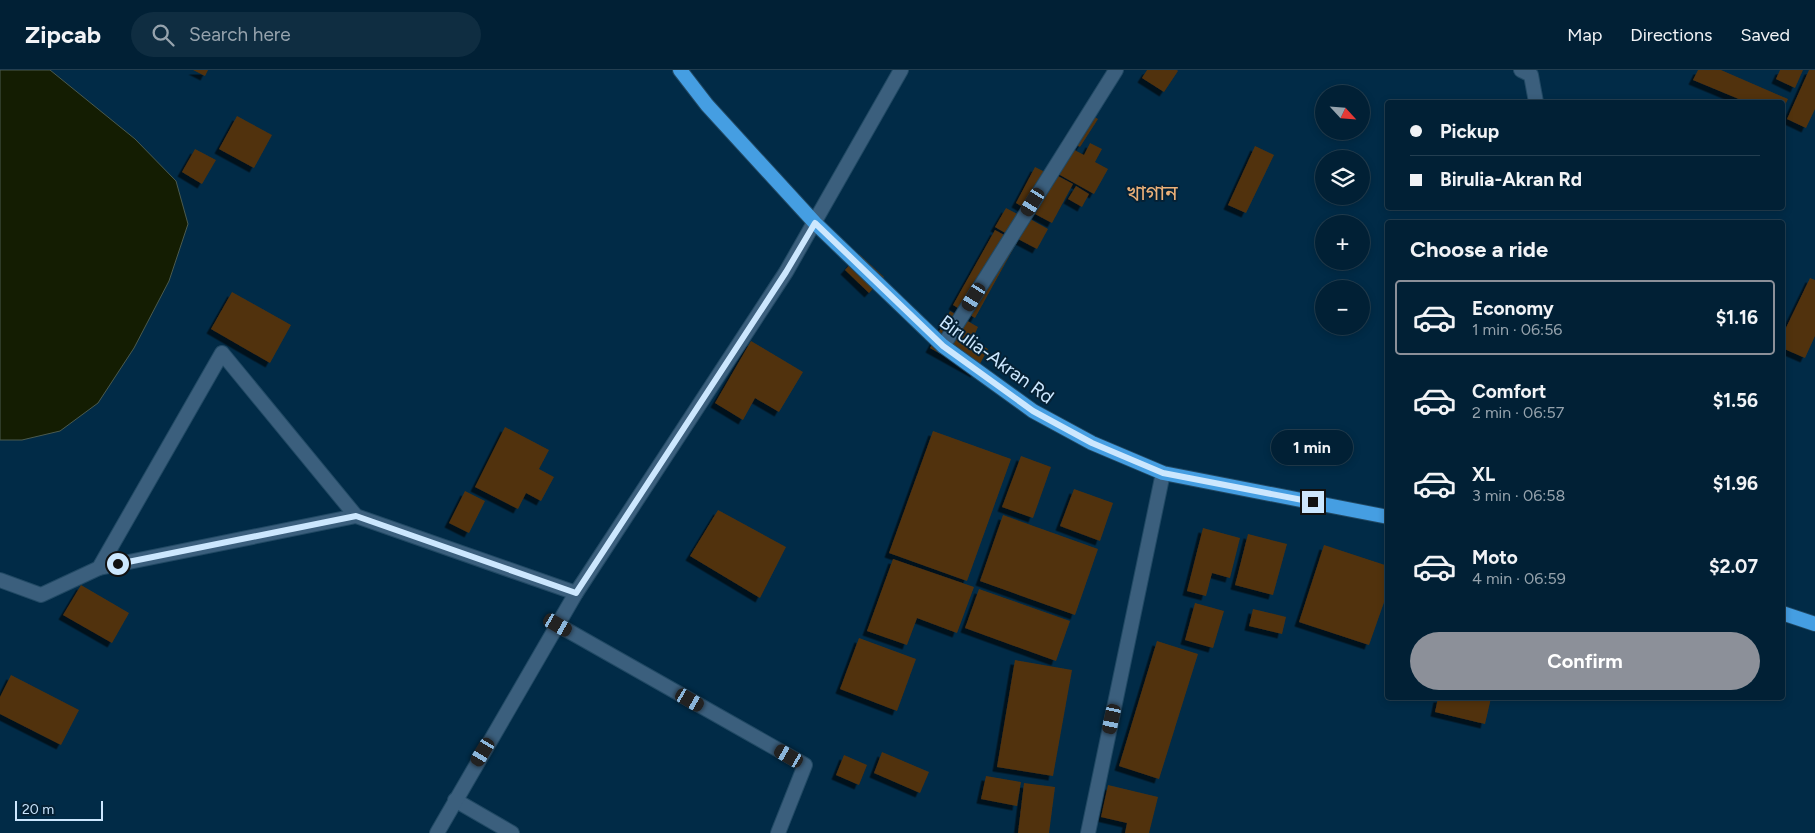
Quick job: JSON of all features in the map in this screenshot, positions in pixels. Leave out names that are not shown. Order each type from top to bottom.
[{"type":"highway","name":"Birulia-Akran Rd","points":[[680,70],[707,105],[815,223],[943,346],[1033,411],[1092,443],[1163,473],[1385,517]]},
{"type":"highway","points":[[1785,614],[1815,624]]},
{"type":"street","points":[[437,833],[576,593],[786,272],[901,70]]},
{"type":"street","points":[[943,346],[1116,70]]},
{"type":"street","points":[[1521,70],[1531,75],[1536,100]]},
{"type":"street","points":[[100,568],[222,353],[356,516]]},
{"type":"street","points":[[1088,833],[1163,473]]},
{"type":"street","points":[[0,580],[41,595],[100,568],[356,516],[576,593]]},
{"type":"street","points":[[558,625],[805,765],[778,833]]},
{"type":"street","points":[[455,800],[512,833]]},
{"type":"shaded area","points":[[0,70],[50,70],[135,139],[176,181],[188,224],[169,281],[134,348],[98,403],[60,431],[22,440],[0,440]]},
{"type":"building","points":[[193,70],[208,70],[205,76]]},
{"type":"building","points":[[1147,70],[1178,71],[1164,92],[1142,78]]},
{"type":"building","points":[[1698,70],[1721,70],[1788,99],[1785,105],[1785,100],[1741,100],[1693,80]]},
{"type":"building","points":[[1780,70],[1803,70],[1795,88],[1776,79]]},
{"type":"building","points":[[1809,70],[1815,70],[1815,109],[1806,128],[1787,119]]},
{"type":"building","points":[[1084,111],[1098,119],[1080,147],[1066,138]]},
{"type":"building","points":[[237,116],[272,135],[254,168],[219,149]]},
{"type":"building","points":[[1090,143],[1102,149],[1095,162],[1108,169],[1094,194],[1051,170],[1065,145],[1084,155]]},
{"type":"building","points":[[1255,146],[1274,155],[1246,213],[1228,205]]},
{"type":"building","points":[[195,149],[216,160],[202,184],[182,172]]},
{"type":"building","points":[[1035,167],[1051,175],[1031,212],[1016,203]]},
{"type":"building","points":[[1056,175],[1073,184],[1052,223],[1035,214]]},
{"type":"building","points":[[1076,186],[1089,194],[1082,207],[1068,199]]},
{"type":"building","points":[[1006,208],[1025,218],[1014,238],[995,227]]},
{"type":"building","points":[[1030,219],[1048,229],[1037,249],[1018,239]]},
{"type":"building","points":[[995,230],[1017,242],[975,318],[953,305]]},
{"type":"building","points":[[859,254],[884,277],[869,293],[845,270]]},
{"type":"building","points":[[1810,278],[1815,280],[1815,336],[1805,358],[1785,349],[1785,330]]},
{"type":"building","points":[[232,292],[291,325],[270,363],[211,329]]},
{"type":"building","points":[[950,311],[978,327],[972,340],[988,349],[975,373],[930,348]]},
{"type":"building","points":[[751,341],[803,372],[779,412],[755,398],[743,420],[715,403]]},
{"type":"building","points":[[505,427],[549,450],[539,469],[554,477],[541,501],[526,493],[518,509],[475,487]]},
{"type":"building","points":[[933,431],[1011,459],[967,581],[889,553]]},
{"type":"building","points":[[1021,456],[1051,467],[1033,518],[1002,507]]},
{"type":"building","points":[[1074,489],[1113,503],[1100,541],[1060,526]]},
{"type":"building","points":[[465,491],[485,501],[469,533],[449,523]]},
{"type":"building","points":[[718,510],[786,547],[760,598],[690,556]]},
{"type":"building","points":[[1003,515],[1098,549],[1075,615],[980,581]]},
{"type":"building","points":[[1203,528],[1240,538],[1230,578],[1212,573],[1206,596],[1187,591]]},
{"type":"building","points":[[1248,534],[1287,544],[1273,595],[1235,585]]},
{"type":"building","points":[[1324,545],[1385,565],[1385,600],[1369,645],[1299,622]]},
{"type":"building","points":[[893,559],[974,587],[957,633],[917,618],[907,645],[867,631]]},
{"type":"building","points":[[81,585],[129,613],[112,643],[63,615]]},
{"type":"building","points":[[979,589],[1070,621],[1056,661],[965,628]]},
{"type":"building","points":[[1195,603],[1224,611],[1213,648],[1185,640]]},
{"type":"building","points":[[1253,609],[1286,617],[1282,634],[1249,626]]},
{"type":"building","points":[[859,638],[916,659],[897,711],[840,689]]},
{"type":"building","points":[[1157,641],[1198,654],[1159,779],[1119,766]]},
{"type":"building","points":[[1015,660],[1072,670],[1053,776],[997,767]]},
{"type":"building","points":[[11,675],[79,710],[61,745],[0,714],[0,697]]},
{"type":"building","points":[[1438,700],[1491,700],[1485,724],[1435,712]]},
{"type":"building","points":[[882,752],[929,772],[920,793],[874,773]]},
{"type":"building","points":[[844,755],[867,765],[859,785],[836,775]]},
{"type":"building","points":[[986,776],[1021,782],[1017,806],[981,799]]},
{"type":"building","points":[[1024,783],[1055,787],[1049,833],[1018,833]]},
{"type":"building","points":[[1108,785],[1158,797],[1149,833],[1125,833],[1127,823],[1101,817]]},
{"type":"district","name":"খাগান","points":[[1152,193]]},
{"type":"route","points":[[118,564],[356,516],[576,593],[786,272],[815,223],[943,346],[1033,411],[1092,443],[1163,473],[1313,502]]}]
